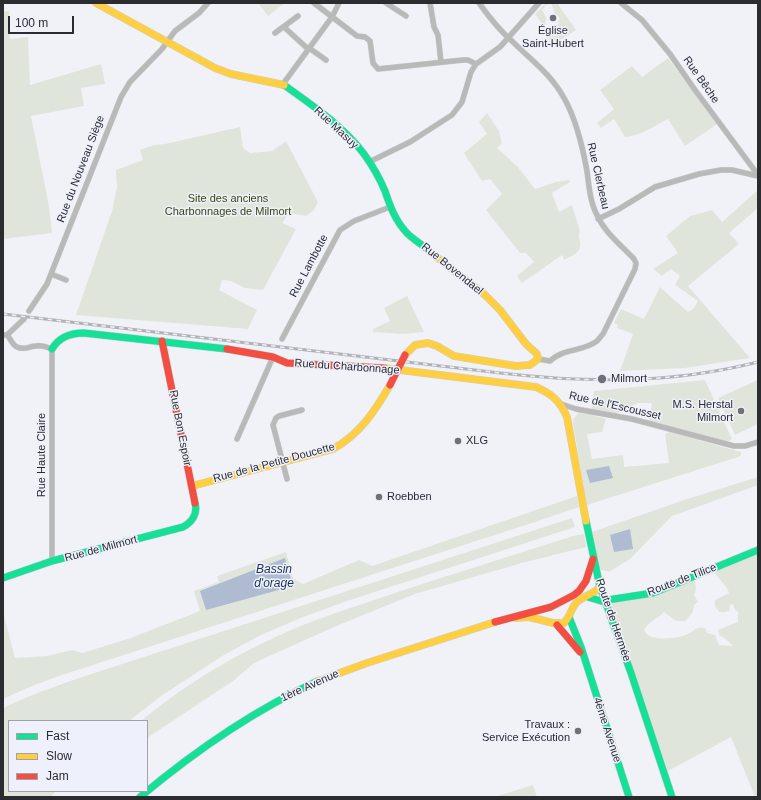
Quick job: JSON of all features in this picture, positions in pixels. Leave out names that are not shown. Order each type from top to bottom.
[{"type":"street","name":"Rue Masuy","points":[[96,3],[215,68],[231,74],[283,84],[319,110],[343,131],[370,162]]},
{"type":"street","name":"Rue du Nouveau Siège","points":[[29,311],[44,289],[51,274],[117,103],[130,82],[175,31],[199,13],[208,3]]},
{"type":"street","points":[[314,3],[357,36],[365,37],[371,43],[373,63],[378,69],[466,60],[476,64]]},
{"type":"street","points":[[283,84],[332,17],[338,3]]},
{"type":"street","points":[[386,3],[406,16]]},
{"type":"street","points":[[430,3],[434,27],[438,35],[441,62]]},
{"type":"street","name":"Rue Clerbeau","points":[[479,3],[485,12],[508,37],[543,69],[556,85],[570,111],[584,157],[593,206],[598,219],[609,235],[634,259],[636,263],[635,268],[603,334],[597,341],[590,345],[560,354],[550,361],[538,359]]},
{"type":"street","points":[[370,162],[414,140],[452,115],[464,98],[471,72],[476,64],[500,47],[539,3]]},
{"type":"street","name":"Rue Bêche","points":[[622,3],[642,20],[670,54],[758,175]]},
{"type":"street","points":[[275,33],[298,16]]},
{"type":"street","points":[[284,27],[326,60]]},
{"type":"street","name":"Rue Bovendael","points":[[370,162],[384,190],[390,207],[406,232],[490,300],[526,344],[537,354],[538,359]]},
{"type":"street","points":[[598,219],[624,206],[655,187],[699,174],[721,170],[732,170],[758,175]]},
{"type":"street","name":"Rue Lambotte","points":[[282,339],[340,230],[354,221],[390,207]]},
{"type":"street","points":[[51,274],[66,280]]},
{"type":"street","points":[[24,319],[5,335],[14,345],[18,348],[28,349],[36,346],[45,346],[52,349]]},
{"type":"street","name":"Rue du Charbonnage","points":[[52,349],[54,344],[65,336],[74,333],[84,333],[240,350],[273,357],[287,363],[373,367],[536,387],[553,395]]},
{"type":"street","name":"Rue Bon Espoir","points":[[162,341],[196,507],[195,515]]},
{"type":"street","name":"Rue de la Petite Doucette","points":[[192,486],[333,449],[344,443],[360,430],[365,423],[390,385],[405,354],[413,346],[420,343],[436,346],[454,356],[513,366],[530,366],[536,363],[538,359]]},
{"type":"street","name":"Rue Haute Claire","points":[[52,349],[52,561]]},
{"type":"street","points":[[237,439],[273,357]]},
{"type":"street","name":"Route de Hermée","points":[[553,395],[561,404],[567,417],[600,587],[631,673],[672,797]]},
{"type":"street","name":"Rue de l'Escousset","points":[[561,404],[576,409],[632,419],[734,446],[745,446],[758,442]]},
{"type":"street","points":[[287,479],[273,425],[276,418],[279,416],[302,410]]},
{"type":"street","name":"Rue de Milmort","points":[[3,578],[52,561],[183,527],[189,524],[195,515]]},
{"type":"street","name":"Route de Tilice","points":[[604,600],[654,593],[758,550]]},
{"type":"street","name":"1ère Avenue","points":[[148,790],[177,765],[253,713],[325,678],[366,663],[524,613],[556,605],[576,594],[587,579],[593,557]]},
{"type":"street","points":[[587,579],[598,579]]},
{"type":"street","points":[[569,615],[565,606],[556,605],[548,614],[554,623],[565,622],[569,615],[575,603],[594,594],[600,587]]},
{"type":"street","points":[[588,597],[601,601],[604,600]]},
{"type":"street","name":"4ème Avenue","points":[[569,615],[581,647],[630,797]]},
{"type":"street","name":"1ère Avenue","points":[[502,620],[528,617],[554,623]]},
{"type":"street","name":"4ème Avenue","points":[[554,623],[578,649],[585,662]]},
{"type":"green space","points":[[258,3],[285,3],[268,16]]},
{"type":"green space","points":[[546,3],[548,4],[542,9],[547,20],[545,21],[546,25],[544,26],[546,31],[558,27],[558,21],[560,20],[558,15],[556,16],[551,3],[557,3],[576,30],[553,45],[540,28],[543,25],[535,14]]},
{"type":"green space","points":[[3,11],[9,11],[10,39],[28,37],[30,85],[101,64],[105,84],[81,88],[84,106],[31,116],[49,206],[52,233],[3,239]]},
{"type":"green space","points":[[668,58],[717,124],[685,146],[668,119],[642,133],[625,137],[614,119],[601,128],[597,123],[614,109],[600,90],[632,66],[642,77]]},
{"type":"green space","points":[[487,113],[499,131],[502,143],[497,148],[518,167],[535,189],[556,182],[569,180],[570,182],[552,193],[559,212],[572,205],[580,231],[580,248],[574,255],[564,260],[562,255],[522,283],[517,276],[534,262],[526,253],[520,253],[486,210],[502,194],[490,179],[482,181],[464,153],[487,134],[479,122]]},
{"type":"green space","name":"Site des anciens Charbonnages de Milmort","points":[[240,127],[243,148],[250,153],[272,151],[286,141],[318,202],[314,210],[306,216],[289,213],[282,223],[296,229],[263,290],[245,288],[231,281],[222,280],[219,290],[257,310],[248,329],[76,315],[112,211],[117,187],[116,170],[143,160],[140,150],[154,145],[165,144]]},
{"type":"green space","points":[[758,190],[758,208],[729,233],[739,244],[688,286],[750,358],[685,368],[620,371],[633,334],[617,328],[618,325],[614,323],[621,309],[644,319],[660,287],[688,312],[693,309],[698,301],[675,285],[680,276],[671,269],[662,276],[653,269],[678,253],[666,236],[690,216],[712,210],[722,222]]},
{"type":"green space","points":[[407,296],[424,332],[403,334],[373,332],[373,329],[390,321],[384,308]]},
{"type":"green space","points":[[705,380],[732,439],[727,442],[649,421],[652,403],[638,403],[617,413],[617,415],[591,410],[594,391]]},
{"type":"green space","name":"M.S. Herstal Milmort","points":[[758,380],[758,424],[735,435],[718,398]]},
{"type":"green space","points":[[579,413],[606,419],[602,432],[587,434],[592,459],[623,455],[624,467],[669,463],[665,434],[670,432],[741,452],[741,456],[587,505],[573,424],[574,417]]},
{"type":"green space","points":[[758,477],[758,485],[672,516],[630,559],[609,572],[598,569],[592,532],[687,499]]},
{"type":"green space","points":[[577,496],[579,507],[59,676],[3,699],[3,612],[15,658],[47,656],[72,650],[82,653],[128,639],[200,611],[194,591],[219,582],[217,576],[286,552],[293,578],[303,584],[359,560],[372,566]]},
{"type":"green space","points":[[572,518],[575,527],[344,602],[303,617],[261,635],[224,655],[161,696],[130,720],[8,720],[8,792],[55,792],[51,797],[3,797],[3,708],[76,679]]},
{"type":"green space","points":[[584,534],[586,547],[522,563],[415,594],[334,627],[254,663],[233,681],[148,737],[148,720],[142,720],[160,706],[220,666],[286,632],[350,608],[573,536]]},
{"type":"green space","points":[[758,553],[758,797],[755,797],[731,737],[668,771],[609,603],[686,580],[695,581],[696,590],[694,595],[698,602],[694,605],[693,612],[685,621],[676,621],[664,612],[644,630],[647,635],[651,637],[674,638],[688,634],[697,628],[705,628],[707,633],[715,635],[719,645],[733,646],[725,638],[719,635],[718,630],[738,622],[738,612],[735,610],[733,604],[730,605],[729,611],[725,612],[719,612],[715,606],[715,600],[729,593],[714,571]]},
{"type":"green space","points":[[533,785],[537,797],[494,797]]},
{"type":"water","points":[[609,466],[613,478],[590,483],[586,470]]},
{"type":"water","points":[[630,529],[633,549],[614,552],[610,535]]},
{"type":"water","name":"Bassin d'orage","points":[[285,558],[293,586],[206,610],[200,591]]},
{"type":"railway","points":[[3,314],[500,373],[565,379],[629,380],[661,378],[726,369],[758,362]]},
{"type":"traffic: fast","points":[[284,85],[327,116],[356,144],[367,158],[378,177],[393,213],[399,223],[408,235],[429,251]]},
{"type":"traffic: fast","points":[[52,349],[58,341],[65,336],[84,333],[227,349]]},
{"type":"traffic: fast","points":[[3,578],[52,561],[183,527],[194,517],[196,511],[195,503]]},
{"type":"traffic: fast","points":[[586,521],[600,587],[631,673],[672,797]]},
{"type":"traffic: fast","points":[[588,597],[601,601],[653,593],[758,550]]},
{"type":"traffic: fast","points":[[569,617],[581,647],[629,797]]},
{"type":"traffic: fast","points":[[148,791],[225,733],[270,705],[318,681]]},
{"type":"traffic: fast","points":[[140,797],[146,792]]},
{"type":"traffic: slow","points":[[96,3],[215,68],[231,74],[284,85]]},
{"type":"traffic: slow","points":[[405,355],[415,345],[428,343],[437,346],[454,356],[516,366],[530,365],[538,359],[537,354],[526,344],[500,310],[485,295],[429,251]]},
{"type":"traffic: slow","points":[[384,368],[536,387],[551,395],[558,402],[567,417],[586,521]]},
{"type":"traffic: slow","points":[[192,486],[333,449],[343,443],[359,429],[379,404],[390,385]]},
{"type":"traffic: slow","points":[[516,618],[529,617],[553,623],[564,623],[576,603],[600,587]]},
{"type":"traffic: slow","points":[[318,681],[367,663],[495,622]]},
{"type":"traffic: jam","points":[[162,341],[195,503]]},
{"type":"traffic: jam","points":[[227,349],[273,357],[287,363],[384,368]]},
{"type":"traffic: jam","points":[[390,385],[405,355]]},
{"type":"traffic: jam","points":[[495,622],[551,607],[574,595],[586,581],[593,559]]},
{"type":"traffic: jam","points":[[557,625],[580,652]]},
{"type":"place","name":"Église Saint-Hubert","points":[[553,18]]},
{"type":"place","name":"Milmort","points":[[602,379]]},
{"type":"place","name":"M.S. Herstal Milmort","points":[[741,411]]},
{"type":"place","name":"XLG","points":[[458,441]]},
{"type":"place","name":"Roebben","points":[[379,497]]},
{"type":"place","name":"Travaux : Service Exécution","points":[[578,731]]}]
